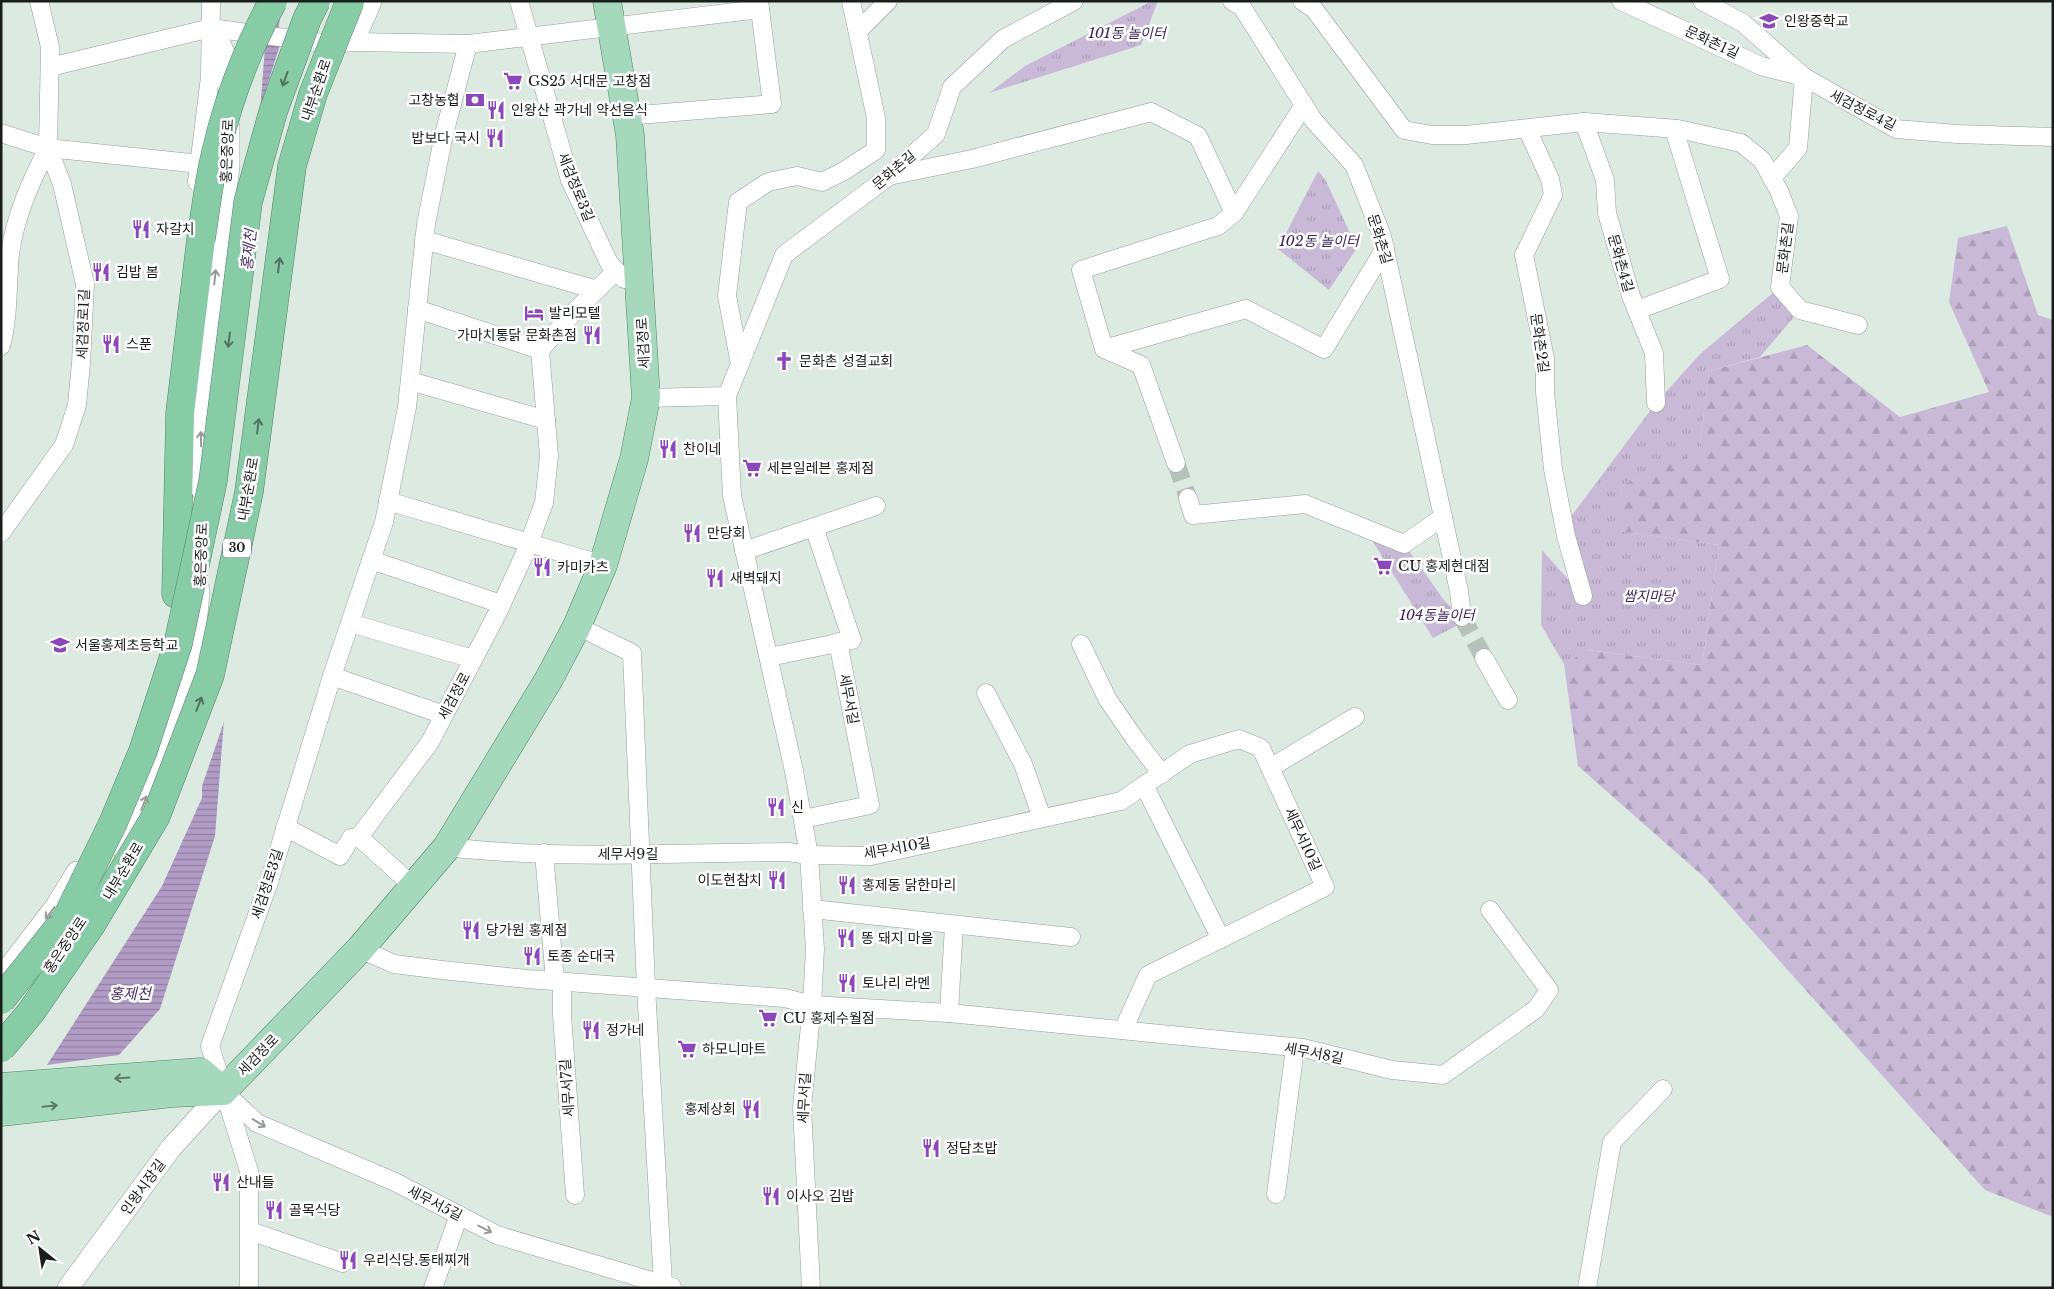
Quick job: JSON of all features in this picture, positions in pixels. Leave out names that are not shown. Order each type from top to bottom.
[{"type":"highway","points":[[176,594],[180,413],[201,239],[216,150],[232,96],[250,48],[273,1]]},
{"type":"highway","name":"내부순환로","points":[[1,1000],[72,909],[113,823],[143,751],[178,644],[213,481],[248,202],[273,112],[307,19],[316,1]]},
{"type":"highway","name":"내부순환로","points":[[1,1048],[31,1012],[91,926],[156,816],[210,675],[249,492],[292,166],[313,94],[350,1]]},
{"type":"main road","name":"세검정로","points":[[223,1091],[360,949],[447,847],[549,679],[577,626],[603,565],[634,459],[646,398],[630,135],[609,14]]},
{"type":"main road","points":[[1,1112],[171,1084],[201,1072],[223,1091]]},
{"type":"main road","points":[[1,1087],[171,1084]]},
{"type":"street","name":"세검정로1길","points":[[1,533],[64,445],[77,405],[85,284],[62,184],[48,148],[50,47],[39,1]]},
{"type":"street","name":"홍은중앙로","points":[[1,978],[56,906],[98,838],[153,702],[166,654],[176,594],[170,423],[210,77],[211,1]]},
{"type":"street","points":[[355,42],[374,1]]},
{"type":"street","name":"세검정로3길","points":[[518,1],[570,180],[609,263],[640,296]]},
{"type":"street","name":"문화촌길","points":[[740,364],[727,296],[738,202],[768,182],[797,176],[822,182],[844,172],[876,150],[876,118],[851,1]]},
{"type":"street","points":[[858,31],[888,1]]},
{"type":"street","name":"문화촌길","points":[[727,396],[784,256],[888,176],[936,134],[952,88],[1003,39],[1074,1]]},
{"type":"street","name":"문화촌길","points":[[1232,1],[1242,7],[1314,122],[1354,165],[1385,248],[1443,517],[1452,596],[1462,616]]},
{"type":"street","name":"문화촌길","points":[[1302,1],[1314,9],[1404,130],[1432,135],[1466,135],[1584,122],[1674,129],[1741,143],[1762,160],[1789,216],[1780,287],[1800,310],[1858,325]]},
{"type":"street","name":"문화촌1길","points":[[1621,1],[1761,66],[1804,77]]},
{"type":"street","name":"세검정로4길","points":[[1702,1],[1743,23],[1804,77],[1896,129],[1957,134],[2053,137]]},
{"type":"street","points":[[50,67],[211,28],[323,42],[468,44],[528,37],[609,14],[759,5],[772,104],[627,116]]},
{"type":"street","name":"홍은중앙로","points":[[1,1038],[102,890],[134,827],[175,721],[197,626],[202,532],[201,412],[229,167],[228,64],[226,53],[211,28]]},
{"type":"street","name":"세검정로3길","points":[[249,1288],[248,1171],[210,1046],[269,882],[332,676],[384,522],[407,407],[424,240],[444,134],[468,44]]},
{"type":"street","points":[[1772,178],[1798,148],[1804,77]]},
{"type":"street","points":[[1176,463],[1141,366],[1104,349],[1081,270],[1218,226],[1234,213],[1304,105]]},
{"type":"street","points":[[888,176],[972,159],[1151,112],[1198,136],[1234,213]]},
{"type":"street","name":"문화촌4길","points":[[1584,122],[1605,180],[1607,213],[1636,310],[1654,353],[1656,403]]},
{"type":"street","name":"문화촌2길","points":[[1527,129],[1550,179],[1553,195],[1524,255],[1545,358],[1553,469],[1566,536],[1583,596]]},
{"type":"street","points":[[1636,310],[1720,280],[1674,129]]},
{"type":"street","points":[[1,133],[48,148],[229,167]]},
{"type":"street","points":[[1,346],[6,326],[10,252],[27,188],[48,148]]},
{"type":"street","points":[[424,240],[596,290]]},
{"type":"street","points":[[1104,349],[1246,309],[1324,348],[1385,248]]},
{"type":"street","points":[[417,309],[540,350],[616,271]]},
{"type":"street","name":"세검정로","points":[[285,827],[340,856],[351,838],[359,837],[430,742],[444,716],[501,604],[544,503],[550,456],[540,350]]},
{"type":"street","points":[[410,381],[546,420]]},
{"type":"street","points":[[646,398],[727,396]]},
{"type":"street","name":"세무서길","points":[[727,396],[732,496],[769,657],[810,855],[815,949],[812,1005],[802,1107],[811,1288]]},
{"type":"street","points":[[1188,498],[1194,515],[1305,504],[1404,544],[1443,517]]},
{"type":"street","points":[[388,501],[603,565]]},
{"type":"street","points":[[744,551],[876,506]]},
{"type":"street","points":[[769,657],[852,640],[814,527]]},
{"type":"street","points":[[371,560],[501,604]]},
{"type":"street","points":[[350,624],[473,659]]},
{"type":"street","points":[[577,626],[632,653],[646,987]]},
{"type":"street","name":"세무서길","points":[[803,819],[870,806],[838,642]]},
{"type":"street","points":[[1081,644],[1108,700],[1162,774]]},
{"type":"street","points":[[1484,658],[1508,700]]},
{"type":"street","points":[[332,676],[444,716]]},
{"type":"street","points":[[986,693],[1023,764],[1042,818]]},
{"type":"street","points":[[1270,768],[1355,717]]},
{"type":"street","name":"세무서10길","points":[[810,855],[871,856],[1121,801],[1190,754],[1239,739],[1261,748],[1325,886],[1148,976],[1123,1030]]},
{"type":"street","points":[[1144,785],[1221,939]]},
{"type":"street","points":[[359,837],[414,887]]},
{"type":"street","name":"세무서9길","points":[[447,847],[482,851],[544,853],[788,852],[810,855]]},
{"type":"street","name":"세무서7길","points":[[544,853],[559,981],[575,1195]]},
{"type":"street","points":[[812,909],[1071,937]]},
{"type":"street","name":"세무서8길","points":[[812,1005],[950,1013],[1295,1048],[1392,1070],[1443,1075],[1536,1009],[1549,990],[1490,910]]},
{"type":"street","points":[[950,1013],[954,925]]},
{"type":"street","points":[[360,949],[394,964],[559,981],[785,998],[812,1005]]},
{"type":"street","name":"세무서5길","points":[[223,1091],[257,1123],[395,1182],[497,1235],[668,1286],[646,987]]},
{"type":"street","points":[[1276,1194],[1295,1048]]},
{"type":"street","points":[[1587,1288],[1612,1142],[1663,1089]]},
{"type":"street","name":"인왕시장길","points":[[68,1288],[171,1148],[223,1091]]},
{"type":"street","points":[[433,1288],[459,1215]]},
{"type":"street","points":[[250,1231],[343,1263]]},
{"type":"green space","name":"101동 놀이터","points":[[1152,1],[1158,1],[1141,45],[989,93],[1025,66]]},
{"type":"green space","name":"102동 놀이터","points":[[1318,171],[1325,179],[1357,248],[1329,290],[1278,249]]},
{"type":"green space","points":[[2007,226],[2038,315],[2053,320],[2053,1217],[1985,1190],[1705,878],[1578,766],[1564,664],[1587,650],[1702,665],[1719,545],[1618,531],[1622,485],[1699,450],[1709,371],[1807,345],[1900,417],[1989,392],[1949,302],[1958,238]]},
{"type":"green space","name":"쌈지마당","points":[[1780,287],[1800,310],[1760,357],[1709,371],[1699,451],[1622,485],[1619,531],[1719,545],[1702,665],[1588,650],[1564,664],[1541,625],[1542,550],[1582,595],[1564,526],[1656,403],[1700,354]]},
{"type":"green space","name":"104동놀이터","points":[[1370,537],[1404,544],[1444,600],[1464,622],[1433,638]]},
{"type":"water","name":"홍제천","points":[[281,1],[279,27],[284,115],[271,194],[232,617],[215,836],[160,1009],[119,1055],[47,1065],[162,886],[202,798],[202,669],[251,228],[267,21]]},
{"type":"pier","points":[[282,39],[286,115],[273,195],[264,333],[227,713],[200,792],[199,575],[249,228],[258,114]]},
{"type":"tunnel","points":[[1176,463],[1188,498]]},
{"type":"tunnel","points":[[1462,617],[1484,658]]},
{"type":"place","name":"인왕중학교","points":[[1769,21]]},
{"type":"place","name":"GS25 서대문 고창점","points":[[513,81]]},
{"type":"place","name":"고창농협","points":[[475,100]]},
{"type":"place","name":"인왕산 곽가네 약선음식","points":[[496,110]]},
{"type":"place","name":"밥보다 국시","points":[[495,138]]},
{"type":"place","name":"자갈치","points":[[141,229]]},
{"type":"place","name":"김밥 봄","points":[[101,272]]},
{"type":"place","name":"발리모텔","points":[[534,313]]},
{"type":"place","name":"가마치통닭 문화촌점","points":[[592,335]]},
{"type":"place","name":"스푼","points":[[111,344]]},
{"type":"place","name":"문화촌 성결교회","points":[[784,361]]},
{"type":"place","name":"찬이네","points":[[668,449]]},
{"type":"place","name":"세븐일레븐 홍제점","points":[[752,468]]},
{"type":"place","name":"만당회","points":[[692,533]]},
{"type":"place","name":"CU 홍제현대점","points":[[1383,566]]},
{"type":"place","name":"카미카츠","points":[[542,567]]},
{"type":"place","name":"새벽돼지","points":[[715,578]]},
{"type":"place","name":"서울홍제초등학교","points":[[60,645]]},
{"type":"place","name":"신","points":[[776,807]]},
{"type":"place","name":"이도현참치","points":[[777,880]]},
{"type":"place","name":"홍제동 닭한마리","points":[[847,885]]},
{"type":"place","name":"당가원 홍제점","points":[[471,930]]},
{"type":"place","name":"똥 돼지 마을","points":[[846,938]]},
{"type":"place","name":"토종 순대국","points":[[532,956]]},
{"type":"place","name":"토나리 라멘","points":[[847,983]]},
{"type":"place","name":"CU 홍제수월점","points":[[768,1018]]},
{"type":"place","name":"정가네","points":[[591,1030]]},
{"type":"place","name":"하모니마트","points":[[687,1049]]},
{"type":"place","name":"홍제상회","points":[[751,1109]]},
{"type":"place","name":"정담초밥","points":[[931,1148]]},
{"type":"place","name":"산내들","points":[[221,1182]]},
{"type":"place","name":"이사오 김밥","points":[[771,1196]]},
{"type":"place","name":"골목식당","points":[[274,1210]]},
{"type":"place","name":"우리식당.동태찌개","points":[[348,1260]]}]
